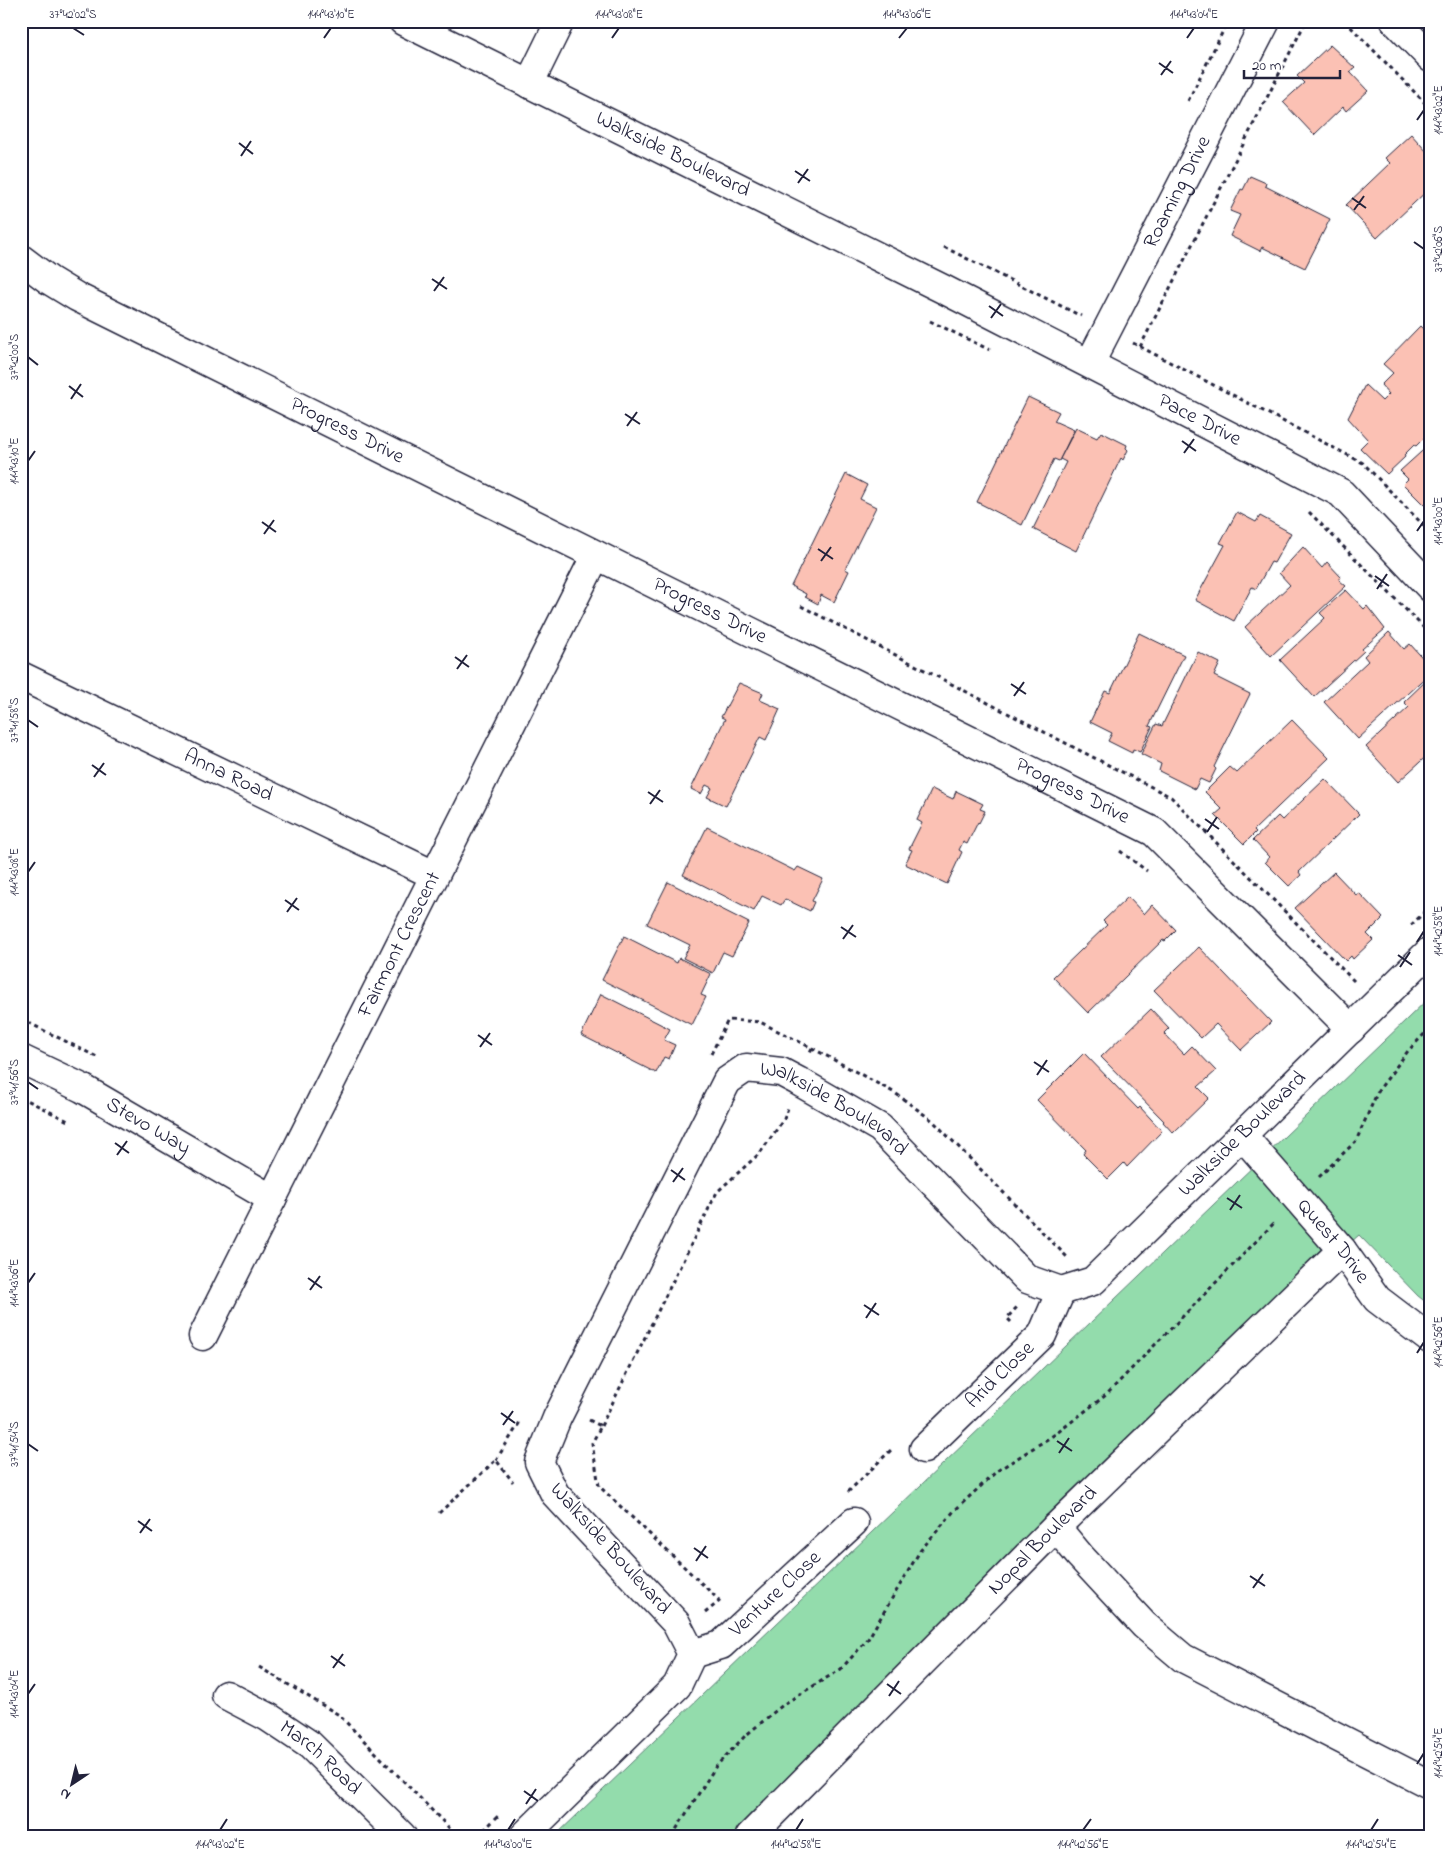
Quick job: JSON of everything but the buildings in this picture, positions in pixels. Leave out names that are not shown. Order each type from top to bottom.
[{"type":"street","name":"Walkside Boulevard","points":[[403,21],[943,289]]},
{"type":"street","points":[[529,84],[560,21]]},
{"type":"street","name":"Roaming Drive","points":[[1090,363],[1266,21]]},
{"type":"street","points":[[1394,21],[1431,58]]},
{"type":"street","name":"Progress Drive","points":[[21,259],[76,297],[1154,832],[1351,1028]]},
{"type":"street","name":"Pace Drive","points":[[943,289],[1090,363],[1341,494],[1431,588]]},
{"type":"street","name":"Fairmont Crescent","points":[[204,1336],[596,554]]},
{"type":"street","name":"Anna Road","points":[[21,676],[434,875]]},
{"type":"street","name":"Walkside Boulevard","points":[[692,1654],[676,1623],[555,1494],[538,1462],[563,1406],[727,1081],[746,1068],[781,1072],[880,1128],[1027,1279],[1061,1291],[1093,1281],[1431,950]]},
{"type":"street","name":"Stevo Way","points":[[21,1059],[82,1088],[272,1199]]},
{"type":"street","name":"Quest Drive","points":[[1242,1135],[1342,1250],[1377,1299],[1431,1340]]},
{"type":"street","name":"Nopal Boulevard","points":[[750,1836],[1056,1527],[1342,1250]]},
{"type":"street","name":"Arid Close","points":[[924,1449],[1042,1336],[1061,1291]]},
{"type":"street","name":"Venture Close","points":[[692,1654],[721,1645],[854,1522]]},
{"type":"street","points":[[1056,1527],[1080,1556],[1144,1625],[1183,1658],[1431,1784]]},
{"type":"street","points":[[524,1836],[677,1686],[692,1654]]},
{"type":"street","name":"March Road","points":[[226,1695],[268,1717],[310,1745],[402,1836]]},
{"type":"path","points":[[1140,347],[1306,21]]},
{"type":"path","points":[[1345,21],[1431,109]]},
{"type":"path","points":[[944,247],[1362,463],[1431,533]]},
{"type":"path","points":[[930,321],[992,351]]},
{"type":"path","points":[[1306,509],[1431,635]]},
{"type":"path","points":[[1116,848],[1152,875]]},
{"type":"path","points":[[21,1019],[99,1058]]},
{"type":"path","points":[[672,1836],[716,1766],[744,1736],[784,1704],[841,1669],[868,1639],[920,1551],[954,1511],[997,1472],[1057,1433],[1106,1395],[1298,1198],[1356,1142],[1378,1091],[1408,1052],[1431,1027]]},
{"type":"path","points":[[21,1098],[68,1121]]},
{"type":"path","points":[[787,1110],[795,1115]]},
{"type":"path","points":[[1017,1328],[1007,1318],[1018,1306]]},
{"type":"path","points":[[563,1406],[601,1426],[592,1442],[599,1486],[719,1600]]},
{"type":"path","points":[[438,1514],[496,1460],[522,1418]]},
{"type":"path","points":[[854,1522],[834,1506],[907,1434],[924,1449]]},
{"type":"path","points":[[496,1460],[514,1484]]},
{"type":"path","points":[[259,1667],[339,1715],[457,1836]]},
{"type":"path","points":[[478,1836],[506,1809]]},
{"type":"green space","points":[[1431,996],[1431,1306],[1418,1296],[1359,1235],[750,1836],[555,1836]]}]
